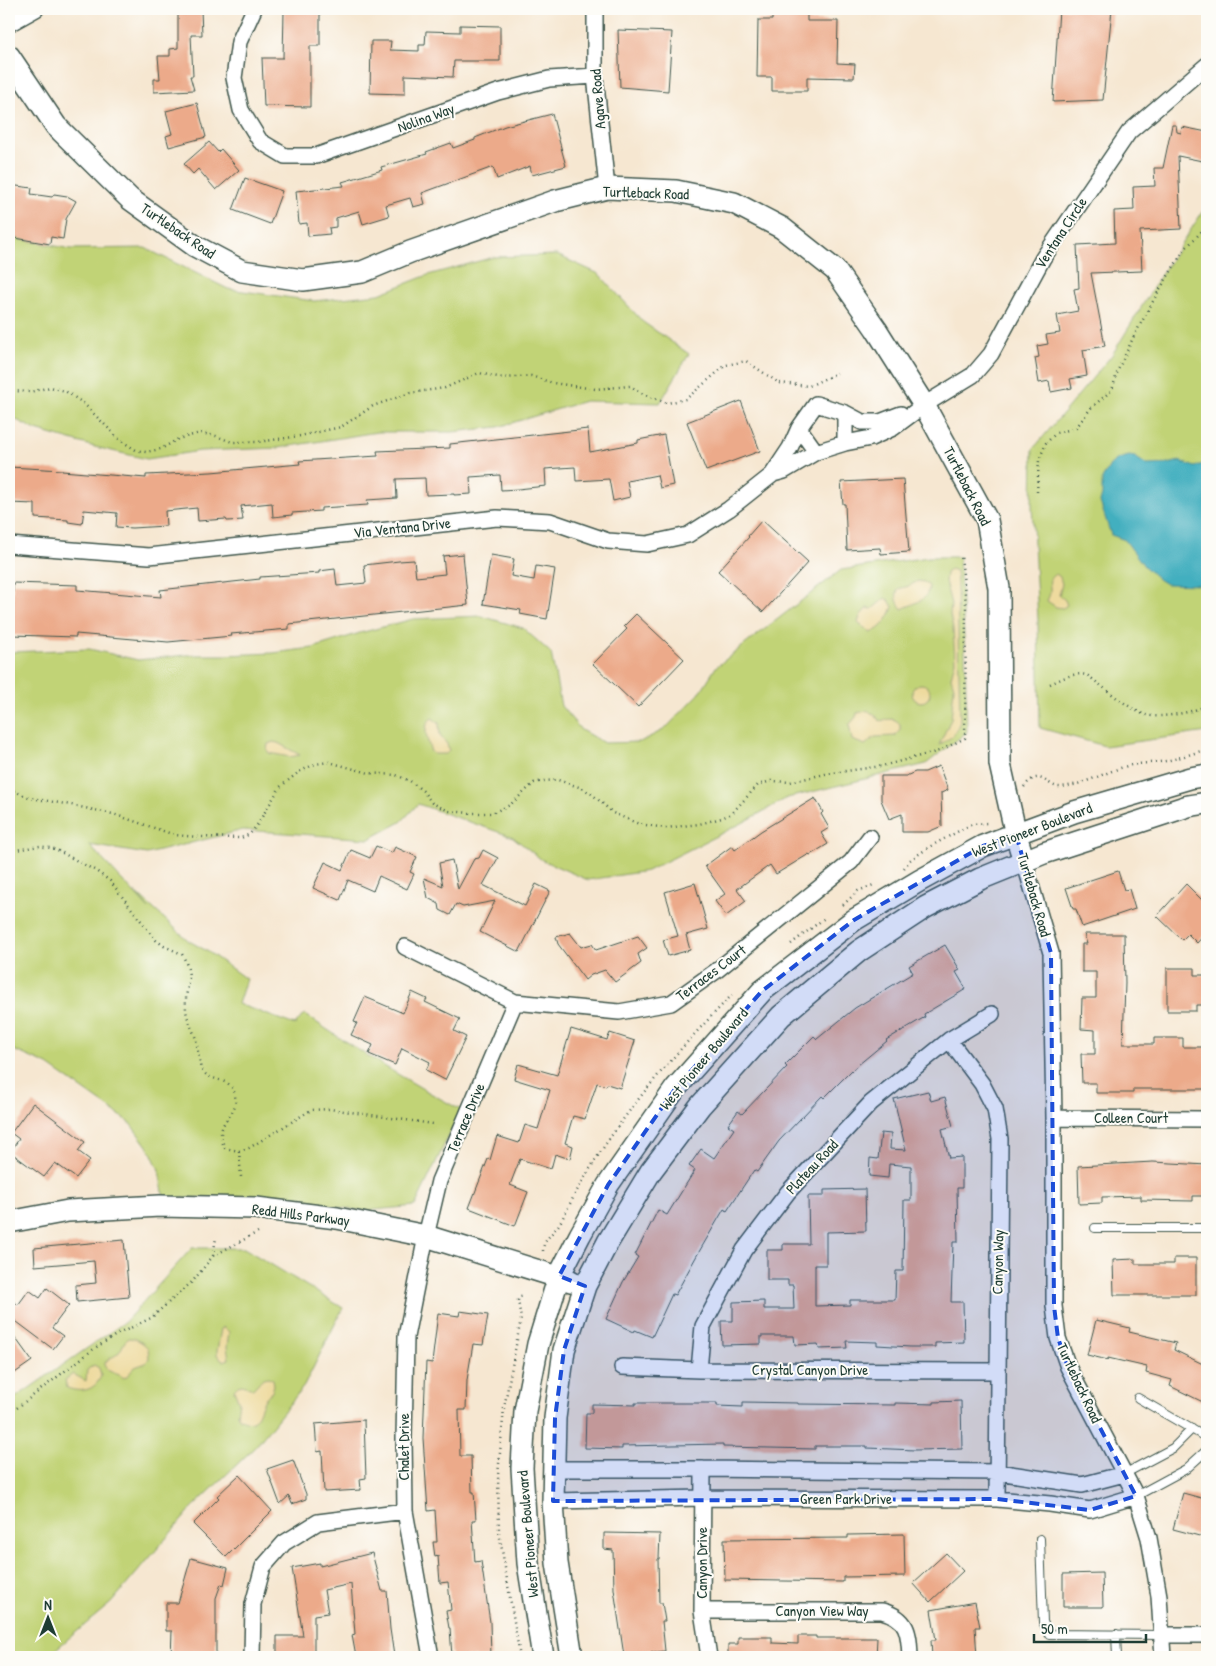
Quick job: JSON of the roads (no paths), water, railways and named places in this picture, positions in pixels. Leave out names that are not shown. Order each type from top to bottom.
[{"type":"main road","name":"Turtleback Road","points":[[9,56],[56,126],[130,198],[195,246],[242,271],[303,280],[362,272],[410,252],[555,201],[607,188],[676,191],[734,203],[782,228],[835,270],[876,329],[924,405],[987,520],[999,588],[1000,764],[1016,835],[1024,861]]},
{"type":"main road","name":"West Pioneer Boulevard","points":[[543,1657],[528,1563],[522,1500],[525,1411],[538,1344],[559,1276],[608,1185],[675,1089],[762,991],[854,920],[919,881],[983,846],[1074,812],[1190,778],[1207,775]]},
{"type":"main road","name":"West Pioneer Boulevard","points":[[572,1657],[557,1563],[553,1500],[555,1418],[564,1350],[585,1286],[608,1242],[651,1171],[700,1106],[781,1016],[859,951],[926,907],[980,879],[1024,861],[1188,806],[1207,803]]},
{"type":"main road","name":"Redd Hills Parkway","points":[[9,1222],[68,1211],[160,1206],[256,1208],[337,1218],[426,1236],[559,1276],[585,1286]]},
{"type":"street","points":[[9,24],[36,9]]},
{"type":"street","name":"Nolina Way","points":[[254,9],[239,42],[234,78],[241,110],[260,141],[285,156],[316,156],[498,92],[549,79],[595,76]]},
{"type":"street","name":"Agave Road","points":[[595,9],[595,76],[607,188]]},
{"type":"street","name":"Ventana Circle","points":[[924,405],[973,375],[990,354],[1043,258],[1128,132],[1207,65]]},
{"type":"street","points":[[816,404],[844,413],[862,422],[880,422],[924,405],[893,428],[871,438],[844,443],[816,452],[798,428],[816,404]]},
{"type":"street","points":[[844,413],[844,443]]},
{"type":"street","name":"Via Ventana Drive","points":[[9,545],[149,556],[497,518],[550,521],[608,540],[647,544],[688,535],[729,509],[772,475],[790,448],[798,428]]},
{"type":"street","name":"Via Ventana Drive","points":[[772,475],[784,471],[816,452]]},
{"type":"street","name":"Terraces Court","points":[[405,947],[515,1002],[619,1012],[671,1003],[716,970],[851,862],[870,837]]},
{"type":"street","name":"Turtleback Road","points":[[1024,861],[1051,953],[1054,1118],[1054,1306],[1058,1338],[1068,1367],[1136,1496],[1149,1538],[1159,1596],[1163,1657]]},
{"type":"street","name":"Terrace Drive","points":[[426,1236],[439,1181],[515,1002]]},
{"type":"street","name":"Plateau Road","points":[[699,1370],[703,1326],[744,1250],[788,1192],[871,1103],[949,1040],[992,1014]]},
{"type":"street","name":"Canyon Way","points":[[949,1040],[982,1084],[994,1109],[1000,1139],[997,1371],[998,1472],[996,1499]]},
{"type":"street","name":"Colleen Court","points":[[1054,1118],[1207,1119]]},
{"type":"street","name":"Chalet Drive","points":[[426,1236],[406,1337],[404,1438],[405,1510],[431,1657]]},
{"type":"street","name":"Crystal Canyon Drive","points":[[622,1368],[997,1371]]},
{"type":"street","name":"Green Park Drive","points":[[554,1470],[703,1469],[998,1472],[1082,1485],[1124,1474]]},
{"type":"street","name":"Canyon Drive","points":[[703,1469],[702,1611],[709,1657]]},
{"type":"street","name":"Green Park Drive","points":[[553,1500],[703,1498],[996,1499],[1090,1510],[1136,1496]]},
{"type":"street","points":[[252,1657],[253,1604],[263,1567],[284,1543],[318,1522],[405,1510]]},
{"type":"street","name":"Canyon View Way","points":[[702,1611],[882,1611],[894,1614],[903,1622],[909,1638],[910,1657]]},
{"type":"street","points":[[1162,1635],[1207,1635]]},
{"type":"lane","points":[[1095,1228],[1207,1228]]},
{"type":"lane","points":[[1138,1398],[1207,1438]]},
{"type":"lane","points":[[1124,1474],[1173,1448],[1192,1429]]},
{"type":"lane","points":[[1136,1496],[1186,1470],[1207,1450]]},
{"type":"lane","points":[[1040,1539],[1042,1622],[1049,1634],[1162,1635]]},
{"type":"lane","points":[[1116,1634],[1116,1657]]},
{"type":"water","points":[[1207,443],[1207,582],[1202,585],[1166,584],[1144,566],[1125,540],[1111,535],[1100,502],[1102,479],[1110,465],[1118,459],[1129,456],[1135,457],[1147,465],[1169,464],[1179,461],[1195,467],[1205,463],[1204,453]]}]
